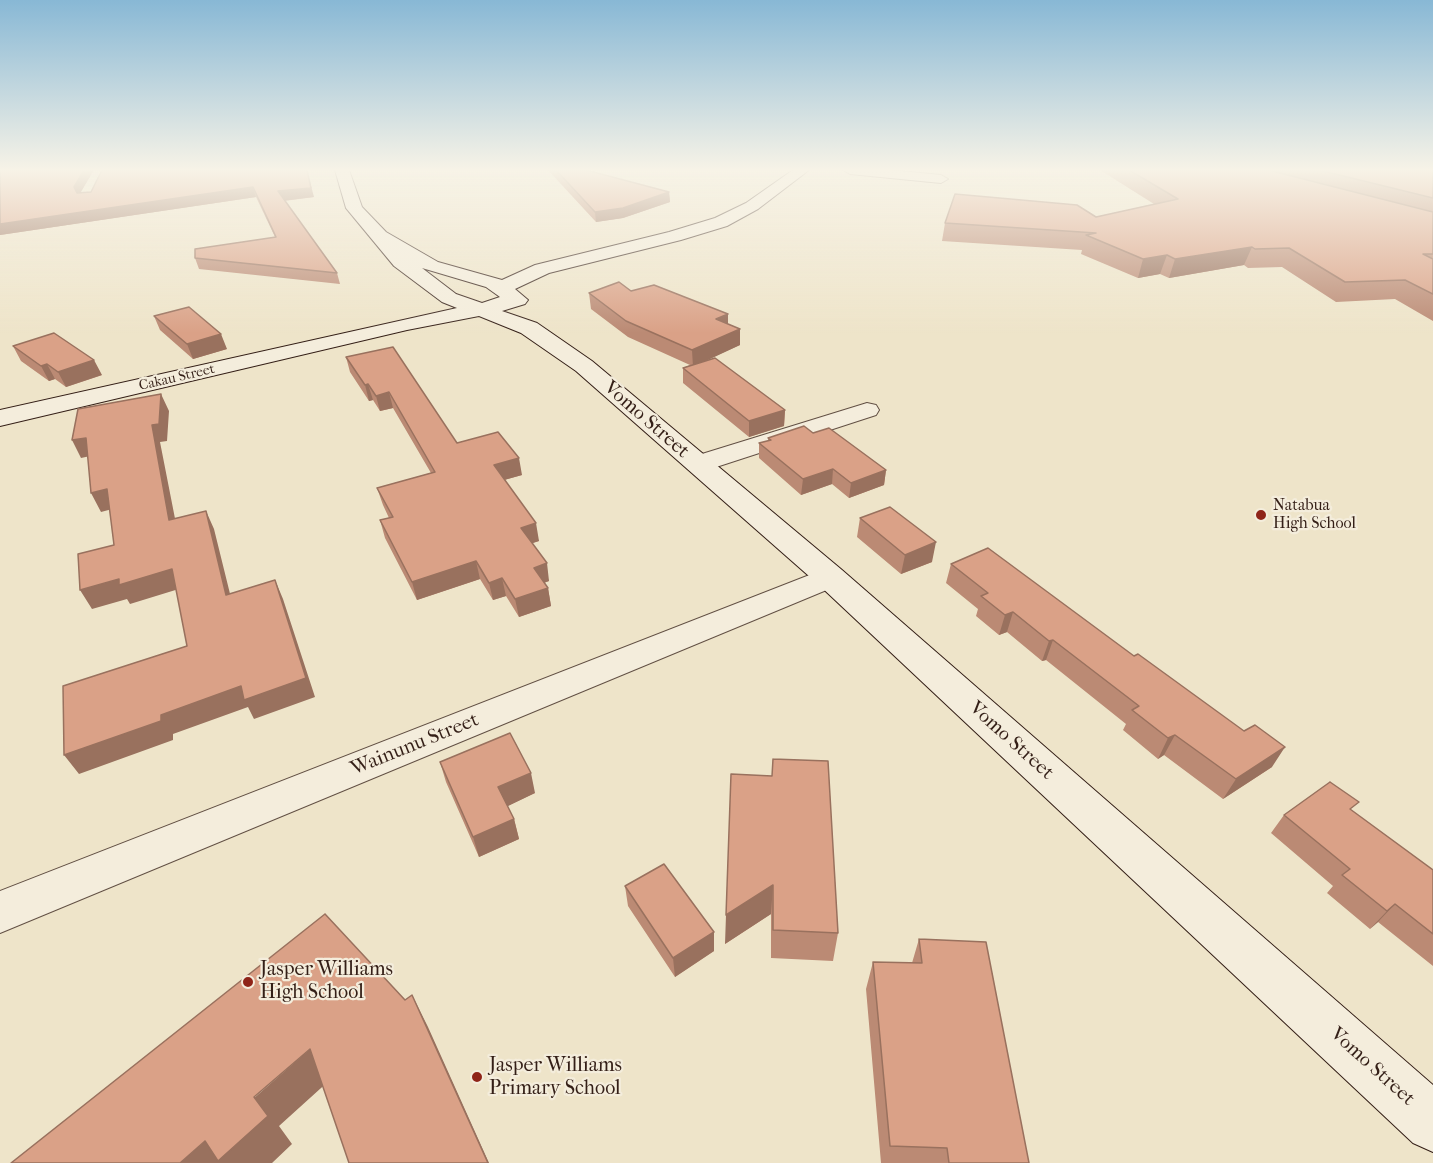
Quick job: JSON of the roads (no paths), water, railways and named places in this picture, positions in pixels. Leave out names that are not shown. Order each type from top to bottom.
[{"type":"main road","name":"Vomo Street","points":[[369,224],[401,262],[439,291],[479,310],[529,328],[584,366],[830,577],[1433,1123]]},
{"type":"main road","points":[[439,291],[448,281],[467,275],[583,257],[675,236],[714,224]]},
{"type":"main road","name":"Vomo Street","points":[[380,236],[431,266],[485,280],[508,292],[559,330],[572,344],[584,366]]},
{"type":"main road","name":"Cakau Street","points":[[0,418],[502,304],[508,292],[528,273],[583,257]]},
{"type":"main road","name":"Cakau Street","points":[[353,336],[425,313],[432,309],[439,291]]},
{"type":"street","points":[[698,464],[867,410]]},
{"type":"street","name":"Wainunu Street","points":[[0,912],[830,577]]},
{"type":"place","name":"Natabua High School","points":[[1261,515]]},
{"type":"place","name":"Jasper Williams High School","points":[[248,982]]},
{"type":"place","name":"Jasper Williams Primary School","points":[[477,1077]]}]
